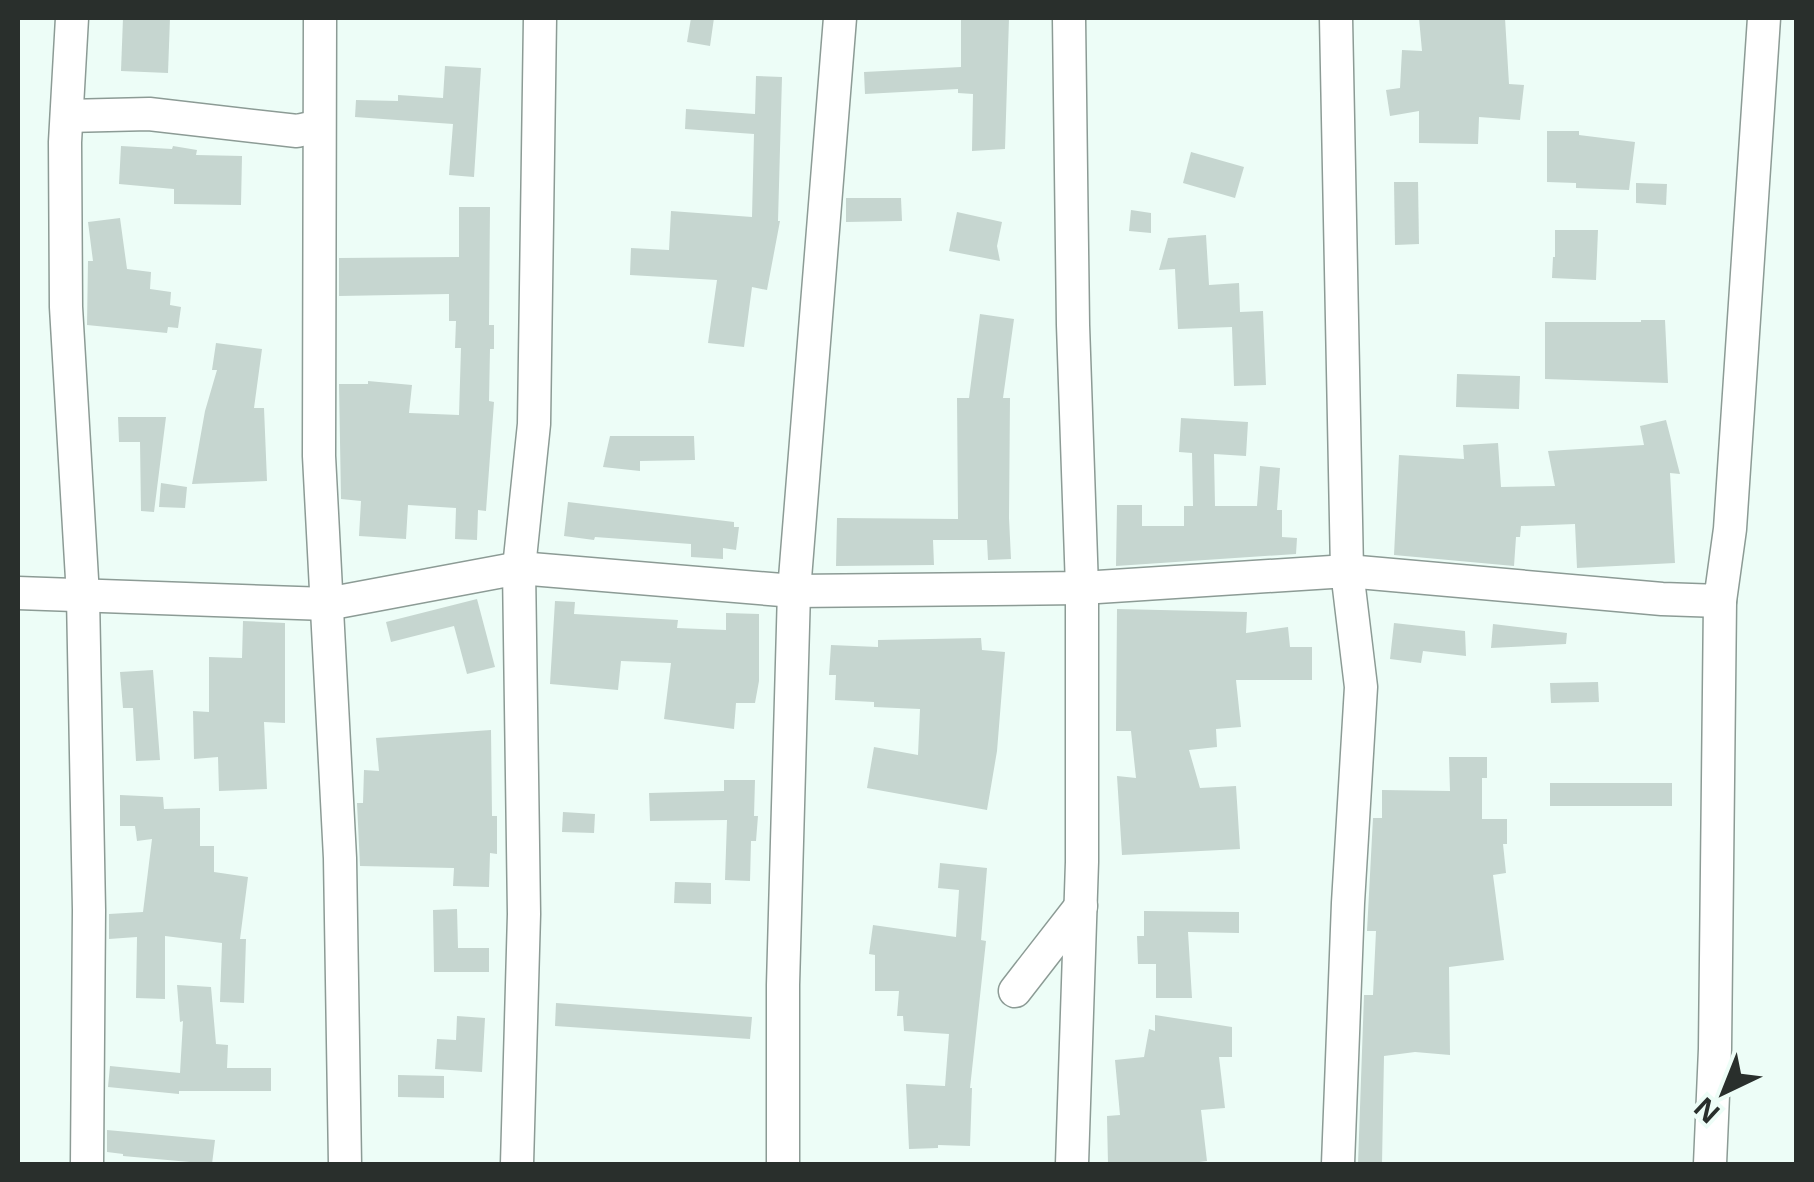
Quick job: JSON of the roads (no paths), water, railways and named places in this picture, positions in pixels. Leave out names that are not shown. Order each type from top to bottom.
[{"type":"street","points":[[72,18],[66,116],[66,306],[84,596],[89,910],[87,1164]]},
{"type":"street","points":[[320,18],[319,456],[340,858],[345,1164]]},
{"type":"street","points":[[517,1164],[524,914],[519,568],[534,424],[540,18]]},
{"type":"street","points":[[782,1164],[794,591],[840,18]]},
{"type":"street","points":[[1068,18],[1082,588],[1080,906],[1072,1164]]},
{"type":"street","points":[[1336,18],[1347,571],[1362,687],[1348,903],[1338,1164]]},
{"type":"street","points":[[1710,1164],[1720,601],[1730,529],[1764,18]]},
{"type":"street","points":[[66,116],[149,114],[297,131],[319,126]]},
{"type":"street","points":[[18,594],[327,604],[519,568],[794,591],[1082,588],[1347,571],[1662,600],[1720,601]]},
{"type":"street","points":[[1015,991],[1080,906]]}]
